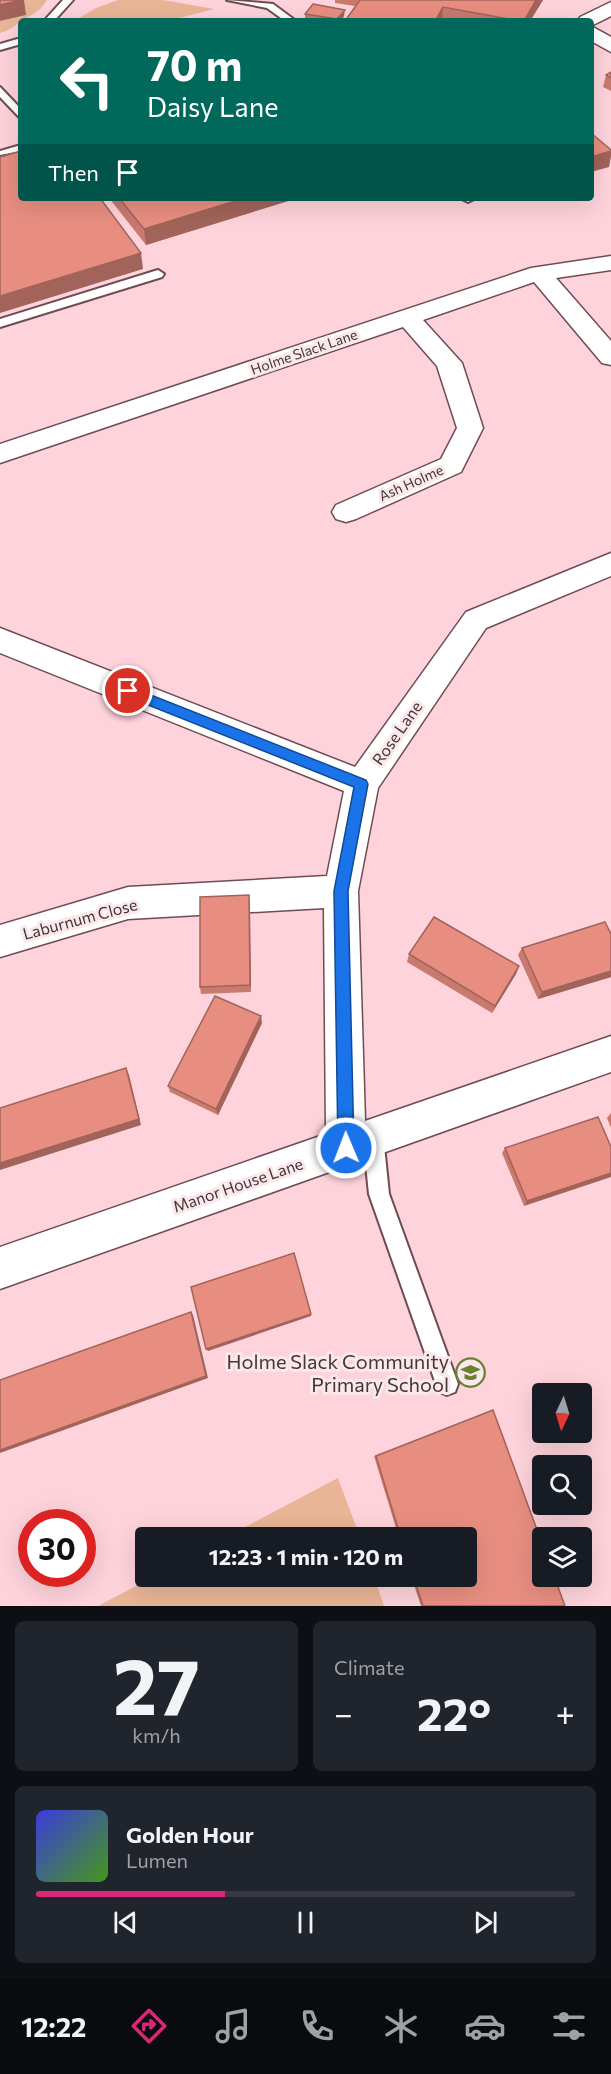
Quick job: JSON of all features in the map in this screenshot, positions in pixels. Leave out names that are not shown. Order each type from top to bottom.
[{"type":"street","points":[[593,18],[611,8]]},
{"type":"street","points":[[594,34],[611,46]]},
{"type":"street","name":"Holme Slack Lane","points":[[0,454],[539,273],[611,262]]},
{"type":"street","points":[[539,273],[611,357]]},
{"type":"street","name":"Ash Holme","points":[[346,512],[451,465],[470,428],[449,363],[407,317]]},
{"type":"street","name":"Rose Lane","points":[[360,1142],[341,891],[362,784],[476,620],[611,564]]},
{"type":"street","points":[[0,640],[362,784]]},
{"type":"street","name":"Laburnum Close","points":[[0,941],[128,903],[341,891]]},
{"type":"street","name":"Manor House Lane","points":[[0,1268],[611,1054]]},
{"type":"lane","points":[[52,18],[68,0]]},
{"type":"lane","points":[[232,0],[264,2],[287,18]]},
{"type":"lane","points":[[0,47],[18,42]]},
{"type":"lane","points":[[0,90],[18,112]]},
{"type":"lane","points":[[1,152],[18,149]]},
{"type":"lane","points":[[0,323],[158,274]]},
{"type":"lane","points":[[360,1142],[447,1384]]},
{"type":"shaded area","points":[[15,0],[47,0],[35,13],[26,18],[18,18],[18,23],[0,33],[0,21],[26,15]]},
{"type":"shaded area","points":[[118,0],[163,0],[214,9],[180,18],[79,18],[96,8]]},
{"type":"shaded area","points":[[338,1478],[356,1527],[245,1527]]},
{"type":"shaded area","points":[[135,1586],[377,1587],[384,1606],[98,1606]]},
{"type":"building","points":[[0,0],[20,0],[0,5]]},
{"type":"building","points":[[360,0],[536,0],[526,18],[503,18],[443,7],[437,18],[347,18]]},
{"type":"building","points":[[313,4],[345,10],[338,18],[305,14]]},
{"type":"building","points":[[594,136],[611,150],[594,156]]},
{"type":"building","points":[[18,152],[18,201],[102,201],[141,253],[0,296],[0,157]]},
{"type":"building","points":[[121,201],[235,201],[144,229]]},
{"type":"building","points":[[249,895],[250,985],[200,987],[200,897]]},
{"type":"building","points":[[434,917],[519,966],[495,1006],[409,954]]},
{"type":"building","points":[[605,922],[611,934],[611,971],[542,992],[522,948]]},
{"type":"building","points":[[215,996],[261,1016],[216,1109],[168,1086]]},
{"type":"building","points":[[126,1068],[139,1119],[0,1163],[0,1108]]},
{"type":"building","points":[[598,1117],[611,1147],[611,1173],[527,1201],[505,1148]]},
{"type":"building","points":[[294,1253],[311,1314],[206,1349],[191,1287]]},
{"type":"building","points":[[191,1312],[206,1376],[0,1450],[0,1380]]},
{"type":"building","name":"Holme Slack Community Primary School","points":[[493,1410],[536,1527],[532,1527],[532,1587],[558,1587],[565,1606],[423,1606],[417,1587],[477,1587],[477,1527],[398,1527],[376,1456]]},
{"type":"place","name":"Holme Slack Community Primary School","points":[[470,1373]]},
{"type":"route","points":[[128,691],[362,784],[341,891],[346,1148]]}]
